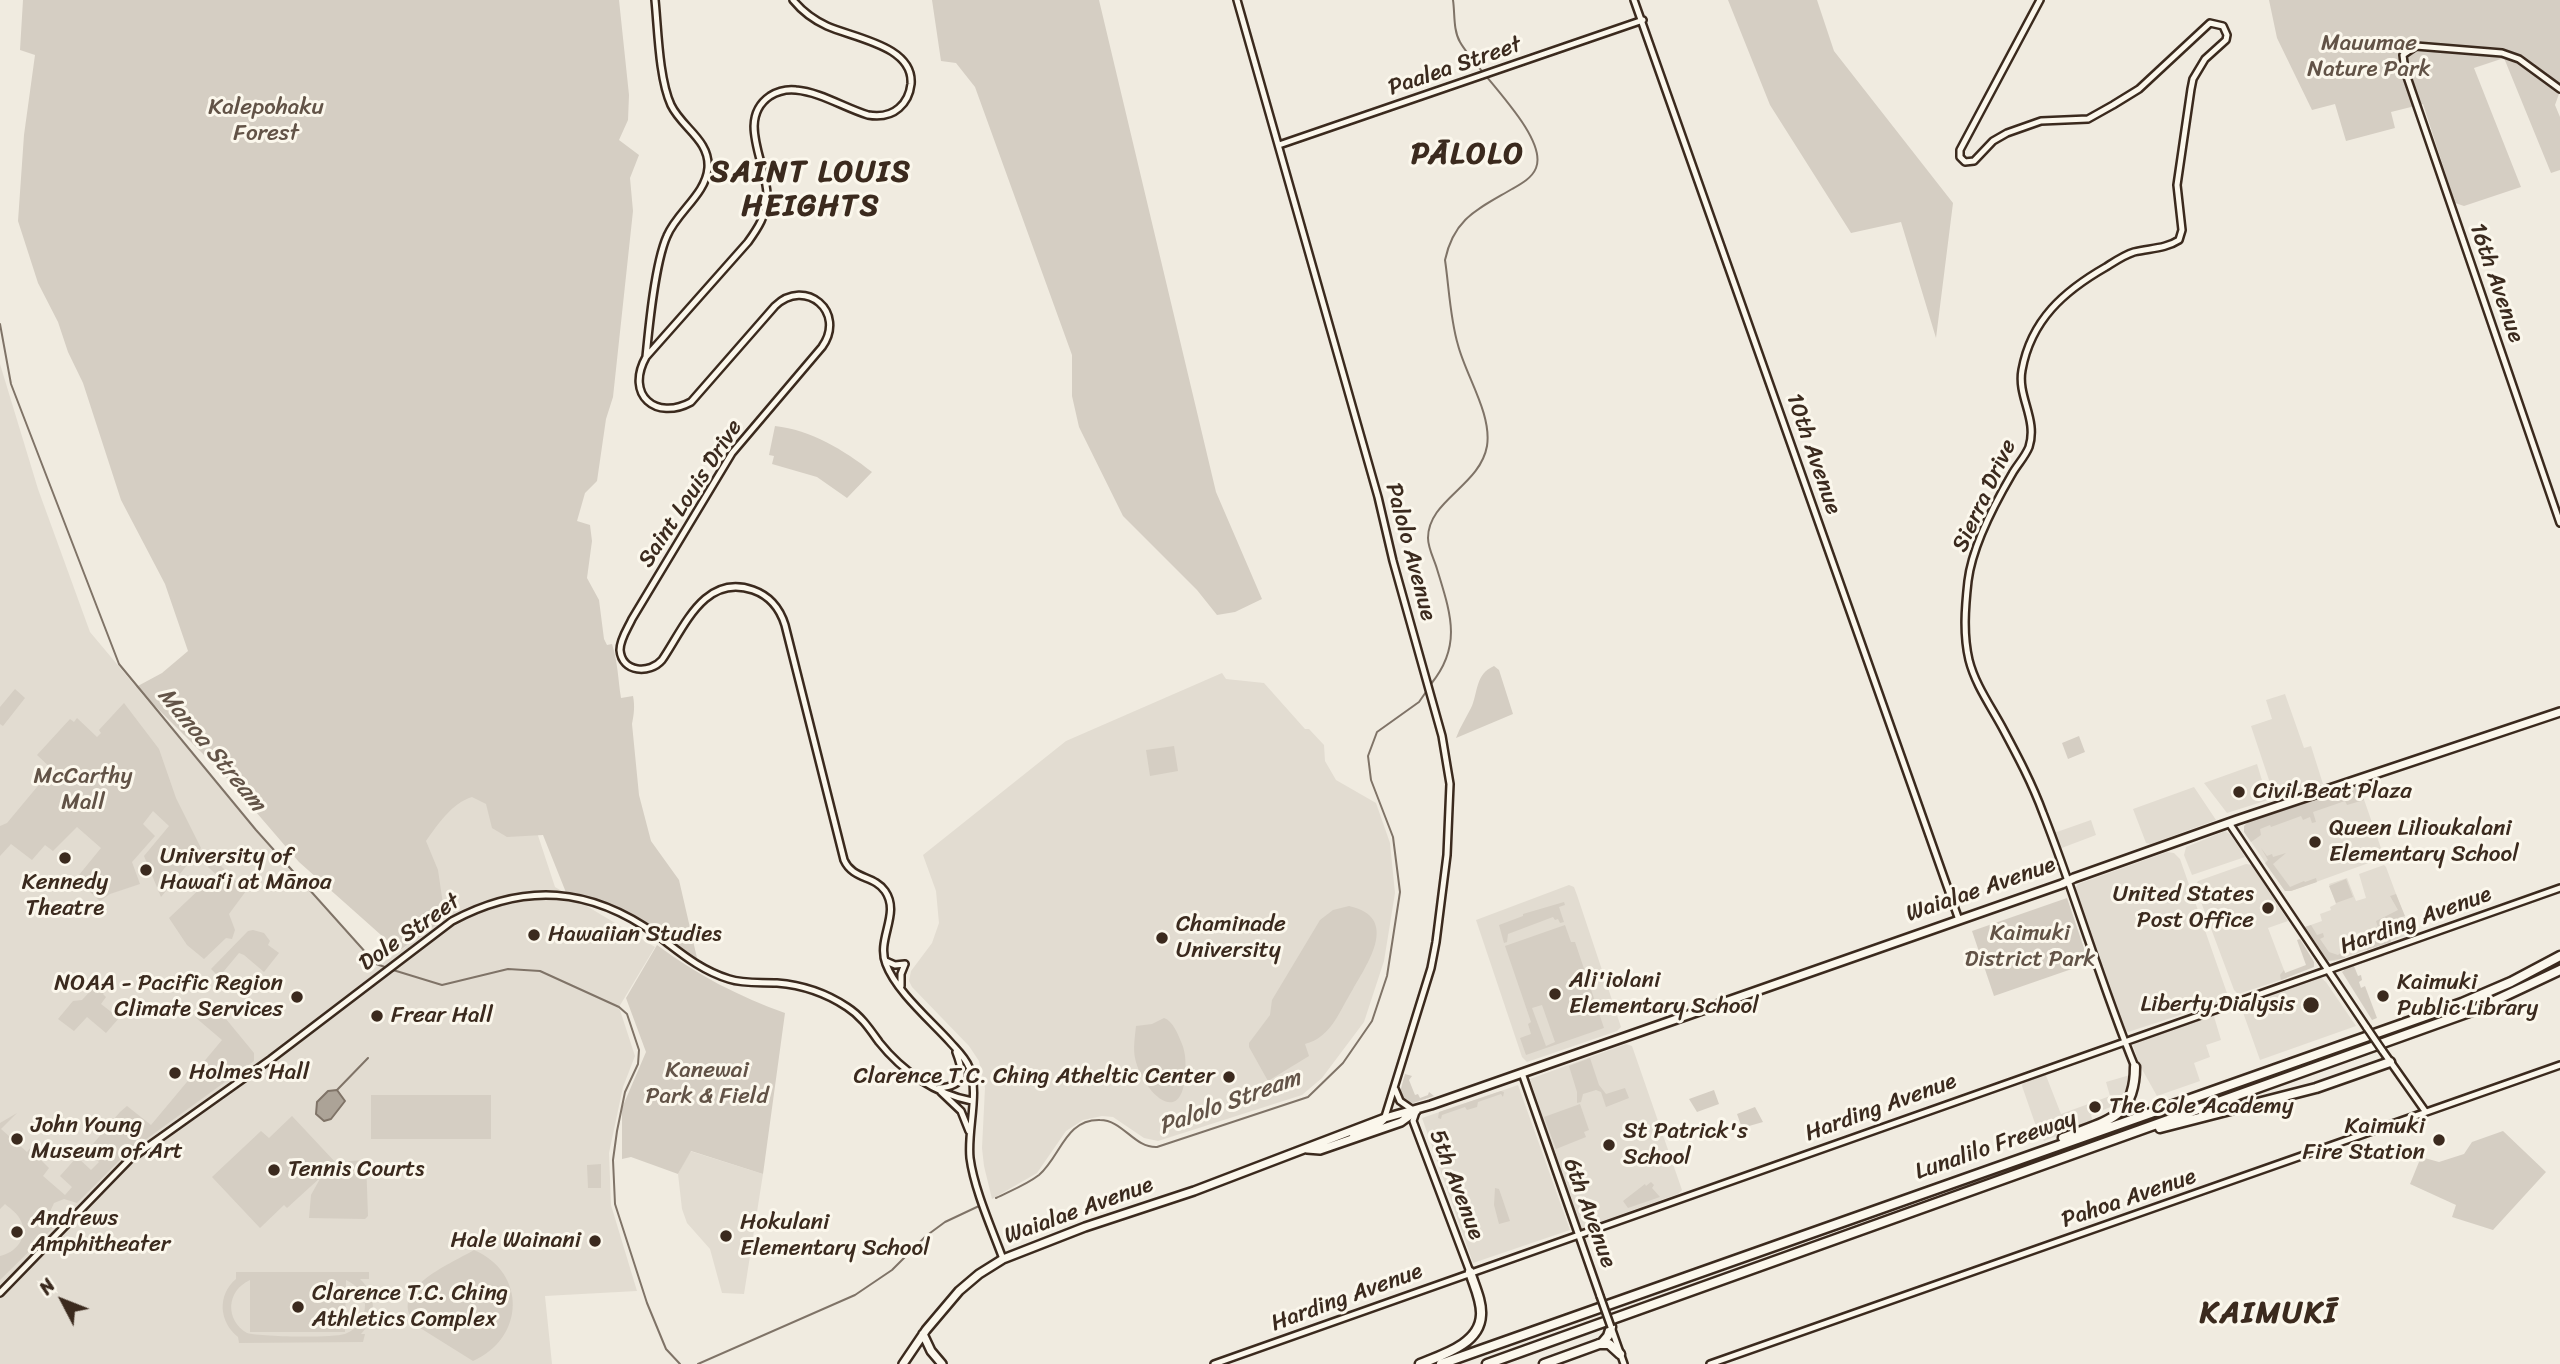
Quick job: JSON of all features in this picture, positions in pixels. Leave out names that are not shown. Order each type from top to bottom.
[{"type":"highway","name":"Lunalilo Freeway","points":[[1441,1364],[2462,1003],[2511,982],[2560,956]]},
{"type":"highway","name":"Lunalilo Freeway","points":[[1487,1364],[2475,1010],[2560,970]]},
{"type":"highway","points":[[2123,1137],[2316,1088],[2390,1062]]},
{"type":"highway","points":[[1940,1186],[2116,1115],[2132,1096],[2135,1067]]},
{"type":"highway","points":[[1420,1364],[1462,1344],[1477,1329],[1481,1308],[1470,1272]]},
{"type":"highway","points":[[1544,1364],[1599,1344],[1607,1338],[1611,1327]]},
{"type":"highway","points":[[1599,1344],[1609,1344],[1620,1354]]},
{"type":"main road","name":"Waialae Avenue","points":[[903,1364],[923,1334],[959,1291],[1003,1259],[1085,1227],[1194,1191],[1385,1118],[1415,1111],[2229,823],[2560,712]]},
{"type":"main road","name":"Waialae Avenue","points":[[1307,1149],[1318,1151],[1401,1122],[1415,1111]]},
{"type":"main road","points":[[923,1334],[931,1351],[942,1364]]},
{"type":"street","points":[[646,357],[660,257],[666,238],[675,219],[702,187],[708,164],[701,142],[677,115],[668,97],[655,0]]},
{"type":"street","points":[[646,357],[760,226],[766,207],[767,181],[754,128],[757,112],[768,98],[783,91],[800,90],[863,114],[879,116],[894,112],[908,96],[911,75],[907,65],[896,53],[825,26],[803,11],[793,0]]},
{"type":"street","name":"Palolo Avenue","points":[[1237,0],[1378,497],[1444,744],[1450,784],[1447,855],[1431,968],[1385,1118]]},
{"type":"street","name":"10th Avenue","points":[[1634,0],[1959,920]]},
{"type":"street","name":"Sierra Drive","points":[[2040,0],[1960,150],[1960,157],[1965,162],[1974,161],[1993,141],[2007,133],[2040,121],[2088,119],[2138,89],[2210,23],[2223,26],[2227,35],[2226,40],[2205,59],[2191,89],[2177,185],[2182,230],[2179,240],[2169,246],[2131,252],[2054,303],[2039,324],[2030,341],[2020,380],[2022,398],[2031,419],[2029,444],[2001,496],[1969,571],[1965,622],[1970,664],[2033,788],[2067,881]]},
{"type":"street","name":"Paalea Street","points":[[1279,145],[1643,20]]},
{"type":"street","name":"16th Avenue","points":[[2560,89],[2519,59],[2502,53],[2416,46],[2404,54],[2405,71],[2560,523]]},
{"type":"street","name":"Saint Louis Drive","points":[[646,357],[638,378],[642,395],[655,405],[680,407],[695,399],[782,300],[804,295],[817,301],[827,311],[830,330],[825,343],[732,453],[632,619],[620,651],[624,661],[632,667],[644,670],[655,667],[663,660],[696,607],[707,596],[720,590],[735,587],[750,589],[764,595],[775,605],[785,625],[844,860],[852,872],[881,887],[889,898],[891,912],[884,938],[884,960]]},
{"type":"street","points":[[2229,823],[2426,1111]]},
{"type":"street","points":[[2067,881],[2135,1067]]},
{"type":"street","name":"Harding Avenue","points":[[1214,1364],[2560,888]]},
{"type":"street","name":"Dole Street","points":[[0,1293],[129,1160],[271,1059],[452,921],[478,907],[503,899],[526,895],[567,895],[604,904],[656,934],[699,967],[712,973],[733,981],[799,986],[832,998],[865,1021],[897,1062],[936,1088],[972,1101]]},
{"type":"street","points":[[884,960],[895,965],[905,964],[900,978],[902,989]]},
{"type":"street","points":[[884,960],[902,989],[966,1061],[972,1075],[970,1158],[1003,1259]]},
{"type":"street","points":[[936,1088],[951,1087],[960,1080],[962,1070],[954,1046]]},
{"type":"street","name":"Pahoa Avenue","points":[[1710,1364],[2560,1065]]},
{"type":"street","name":"6th Avenue","points":[[1522,1073],[1624,1364]]},
{"type":"street","points":[[1395,1082],[1399,1100],[1415,1111]]},
{"type":"street","points":[[936,1088],[961,1111],[970,1135]]},
{"type":"street","name":"5th Avenue","points":[[1415,1111],[1413,1121],[1470,1272]]},
{"type":"street","points":[[1334,1145],[1346,1136],[1381,1124],[1385,1118]]},
{"type":"shaded area","name":"University of Hawaiʻi at Mānoa","points":[[0,364],[38,489],[90,632],[256,830],[376,964],[375,968],[408,945],[421,803],[521,784],[555,887],[655,947],[619,1007],[635,1056],[623,1087],[609,1153],[611,1205],[637,1291],[545,1296],[552,1364],[0,1364]]},
{"type":"shaded area","name":"Chaminade University","points":[[1222,673],[1226,679],[1264,683],[1305,729],[1309,729],[1324,745],[1325,761],[1336,780],[1376,803],[1390,843],[1395,893],[1384,961],[1364,1022],[1322,1078],[1302,1095],[1158,1141],[1144,1138],[1113,1117],[1083,1120],[1066,1131],[1037,1173],[992,1199],[982,1148],[985,1088],[979,1061],[969,1046],[909,981],[911,971],[932,943],[939,923],[936,891],[923,855],[1066,741]]},
{"type":"shaded area","points":[[2285,694],[2304,748],[2311,746],[2323,784],[2280,797],[2272,789],[2251,726],[2272,719],[2266,700]]},
{"type":"shaded area","name":"Civil Beat Plaza","points":[[2257,764],[2268,800],[2227,813],[2204,783]]},
{"type":"shaded area","points":[[2194,787],[2216,820],[2151,844],[2146,843],[2133,809]]},
{"type":"shaded area","name":"Queen Lilioukalani Elementary School","points":[[2354,787],[2361,791],[2382,856],[2285,891],[2245,833],[2245,825]]},
{"type":"shaded area","points":[[2091,820],[2096,835],[2059,849],[2054,833]]},
{"type":"shaded area","points":[[2225,831],[2231,835],[2245,857],[2192,875],[2184,855],[2186,847]]},
{"type":"shaded area","points":[[2167,852],[2174,853],[2180,859],[2228,996],[2223,1001],[2128,1032],[2122,1028],[2074,891],[2078,884]]},
{"type":"shaded area","points":[[2246,864],[2252,865],[2288,921],[2268,928],[2287,978],[2238,994],[2234,990],[2195,886],[2198,881]]},
{"type":"shaded area","points":[[2384,865],[2411,934],[2335,961],[2328,961],[2305,927],[2322,921],[2320,914],[2331,910],[2330,907],[2336,904],[2329,884],[2347,878],[2356,901],[2366,898],[2359,874]]},
{"type":"shaded area","name":"Ali'iolani Elementary School","points":[[1569,885],[1574,887],[1577,895],[1621,1027],[1617,1031],[1527,1062],[1522,1057],[1476,920]]},
{"type":"shaded area","points":[[2320,977],[2356,1026],[2260,1060],[2240,1004]]},
{"type":"shaded area","points":[[2213,1013],[2221,1040],[2206,1045],[2210,1057],[2194,1063],[2200,1081],[2157,1096],[2139,1064],[2133,1045],[2139,1040]]},
{"type":"shaded area","name":"St Patrick's School","points":[[1626,1044],[1632,1046],[1682,1190],[1678,1194],[1583,1228],[1578,1224],[1530,1079]]},
{"type":"shaded area","name":"The Cole Academy","points":[[2045,1073],[2061,1114],[2110,1096],[2106,1082],[2130,1075],[2128,1089],[2121,1100],[2091,1115],[2093,1122],[2044,1141],[2038,1132],[2022,1086],[2024,1080]]},
{"type":"shaded area","points":[[1518,1085],[1570,1230],[1473,1263],[1422,1118]]},
{"type":"shaded area","points":[[337,1090],[345,1101],[331,1119],[324,1121],[316,1114],[317,1102],[328,1091]]},
{"type":"shaded area","name":"Hokulani Elementary School","points":[[690,1151],[763,1174],[744,1294],[722,1293],[710,1249],[687,1223],[682,1209],[678,1174]]},
{"type":"green space","name":"Kalepohaku Forest","points":[[23,0],[619,0],[629,95],[628,120],[619,140],[639,155],[630,178],[633,211],[613,397],[606,419],[597,481],[585,493],[577,521],[590,525],[592,541],[587,578],[599,600],[604,639],[607,645],[612,644],[614,651],[621,698],[633,696],[632,724],[639,795],[651,841],[679,880],[697,958],[681,955],[627,917],[567,895],[543,835],[507,837],[492,828],[486,804],[472,797],[452,809],[426,841],[438,870],[445,918],[399,951],[299,862],[225,776],[136,687],[162,673],[188,651],[165,584],[121,500],[83,383],[68,352],[58,322],[38,283],[18,221],[24,135],[35,55],[20,50]]},
{"type":"green space","points":[[932,0],[1099,0],[1216,492],[1262,599],[1235,612],[1217,615],[1197,590],[1123,516],[1079,427],[1072,396],[1072,355],[975,87],[956,63],[941,61]]},
{"type":"green space","points":[[1728,0],[1817,0],[1834,51],[1953,203],[1936,338],[1901,222],[1851,233],[1770,105]]},
{"type":"green space","name":"Mauumae Nature Park","points":[[2269,0],[2560,0],[2560,91],[2555,105],[2560,117],[2560,170],[2551,173],[2504,58],[2474,68],[2521,187],[2464,206],[2455,203],[2423,104],[2391,112],[2395,128],[2346,141],[2335,104],[2312,110],[2277,38]]},
{"type":"green space","points":[[775,426],[826,442],[872,472],[847,498],[817,477],[772,464],[774,456],[769,455]]},
{"type":"green space","points":[[1494,666],[1499,670],[1513,714],[1456,738],[1471,708],[1480,679]]},
{"type":"green space","points":[[15,689],[25,698],[3,726],[0,724],[0,707]]},
{"type":"green space","name":"McCarthy Mall","points":[[124,703],[159,749],[176,798],[201,848],[161,897],[144,856],[169,826],[153,811],[143,824],[155,836],[132,862],[140,884],[110,894],[100,901],[81,884],[84,879],[79,875],[101,848],[77,827],[53,851],[45,845],[32,860],[11,844],[0,856],[0,826],[7,823],[52,769],[37,755],[70,719],[74,722],[77,718],[97,737],[101,733],[99,730]]},
{"type":"green space","points":[[2079,736],[2085,752],[2068,759],[2062,743]]},
{"type":"green space","points":[[1174,746],[1178,771],[1150,776],[1146,750]]},
{"type":"green space","points":[[2355,787],[2360,790],[2364,800],[2347,805],[2345,801],[2313,812],[2316,822],[2312,823],[2310,817],[2303,820],[2301,816],[2271,827],[2270,825],[2260,829],[2261,835],[2251,842],[2244,832],[2244,826],[2248,822]]},
{"type":"green space","points":[[2261,848],[2267,856],[2286,853],[2273,864],[2290,887],[2316,878],[2317,882],[2285,891],[2265,863],[2268,860]]},
{"type":"green space","points":[[214,859],[246,891],[229,914],[235,930],[232,939],[226,938],[204,959],[187,945],[169,918],[206,883],[212,885],[218,876],[208,867]]},
{"type":"green space","points":[[2346,879],[2353,897],[2336,903],[2329,886]]},
{"type":"green space","points":[[2396,894],[2405,916],[2379,923],[2384,939],[2390,938],[2391,942],[2367,950],[2365,946],[2381,937],[2376,921],[2398,910],[2390,896]]},
{"type":"green space","name":"Kaimuki District Park","points":[[2067,898],[2089,963],[1994,996],[1972,931]]},
{"type":"green space","points":[[1564,902],[1565,905],[1559,907],[1564,922],[1560,923],[1553,917],[1508,934],[1507,942],[1504,943],[1499,925],[1523,914]]},
{"type":"green space","points":[[1349,906],[1364,912],[1373,920],[1377,930],[1376,942],[1366,967],[1334,1022],[1322,1036],[1305,1044],[1309,1056],[1268,1081],[1249,1043],[1270,1015],[1272,1000],[1320,920],[1333,910]]},
{"type":"green space","points":[[1565,925],[1571,942],[1575,942],[1604,1028],[1526,1055],[1520,1038],[1531,1034],[1528,1024],[1531,1022],[1505,946]],"holes":[[[1542,1005],[1555,1042],[1546,1046],[1532,1008]]]},
{"type":"green space","points":[[2311,925],[2317,935],[2323,933],[2324,937],[2320,939],[2329,952],[2338,955],[2344,950],[2345,958],[2328,961],[2305,927]]},
{"type":"green space","points":[[248,931],[264,933],[270,941],[268,945],[279,953],[264,972],[239,953],[219,977],[211,969]]},
{"type":"green space","points":[[2300,939],[2314,962],[2314,967],[2281,980],[2280,975],[2284,970],[2285,973],[2306,965],[2297,940]]},
{"type":"green space","name":"Kanewai Park & Field","points":[[657,945],[718,984],[785,1013],[763,1174],[691,1151],[678,1174],[631,1157],[622,1159],[622,1108],[646,1052],[626,998]]},
{"type":"green space","points":[[2383,953],[2384,956],[2354,966],[2358,976],[2361,975],[2361,988],[2365,986],[2377,1018],[2372,1020],[2342,972],[2349,965]]},
{"type":"green space","points":[[97,984],[106,997],[101,1004],[119,1018],[106,1033],[87,1017],[74,1031],[58,1019],[73,1001],[82,1000]]},
{"type":"green space","points":[[212,1002],[254,1053],[254,1061],[127,1153],[77,1203],[64,1199],[54,1203],[49,1214],[51,1225],[56,1225],[0,1280],[0,1256],[11,1252],[19,1244],[23,1227],[16,1214],[5,1204],[0,1209],[0,1123],[17,1113],[1,1129],[27,1152],[32,1146],[42,1155],[39,1158],[49,1168],[43,1176],[65,1195],[72,1187],[60,1176],[77,1157],[91,1170],[99,1162],[87,1151],[120,1112],[127,1106],[151,1125],[222,1040],[195,1017]]},
{"type":"green space","points":[[1164,1018],[1177,1032],[1185,1060],[1182,1092],[1176,1100],[1169,1102],[1161,1099],[1145,1082],[1134,1050],[1136,1026],[1152,1024]]},
{"type":"green space","points":[[1590,1058],[1599,1085],[1606,1094],[1625,1088],[1629,1098],[1606,1107],[1601,1092],[1596,1090],[1583,1094],[1581,1102],[1577,1103],[1577,1092],[1569,1066]]},
{"type":"green space","points":[[1405,1074],[1412,1076],[1409,1080],[1415,1095],[1418,1094],[1420,1098],[1429,1092],[1434,1096],[1413,1103],[1405,1101],[1400,1092]]},
{"type":"green space","points":[[1714,1090],[1719,1104],[1697,1112],[1689,1099]]},
{"type":"green space","points":[[1504,1092],[1503,1097],[1501,1094],[1478,1102],[1477,1107],[1467,1110],[1465,1107],[1438,1118],[1439,1112]]},
{"type":"green space","points":[[371,1095],[491,1095],[491,1139],[371,1139]]},
{"type":"green space","points":[[1580,1104],[1589,1130],[1584,1132],[1586,1137],[1556,1149],[1544,1117]]},
{"type":"green space","points":[[1755,1107],[1763,1122],[1742,1128],[1737,1114]]},
{"type":"green space","name":"Tennis Courts","points":[[292,1116],[336,1163],[329,1170],[350,1161],[366,1160],[368,1216],[365,1219],[309,1218],[311,1195],[321,1177],[287,1208],[284,1205],[260,1228],[212,1177],[261,1131],[269,1138]]},
{"type":"green space","points":[[2503,1131],[2546,1172],[2493,1230],[2452,1217],[2456,1205],[2410,1184],[2421,1157],[2439,1162],[2464,1154],[2472,1142]]},
{"type":"green space","points":[[601,1164],[601,1188],[588,1188],[587,1165]]},
{"type":"green space","points":[[1651,1182],[1654,1185],[1652,1188],[1660,1197],[1628,1208],[1623,1201]]},
{"type":"green space","points":[[1495,1188],[1499,1189],[1510,1221],[1499,1224],[1494,1205]]},
{"type":"green space","points":[[474,1250],[491,1260],[504,1274],[511,1289],[513,1305],[510,1322],[503,1337],[490,1351],[473,1361],[417,1326],[409,1313],[408,1301],[424,1280]]},
{"type":"green space","name":"Clarence T.C. Ching Athletics Complex","points":[[236,1272],[369,1272],[369,1279],[360,1279],[370,1292],[373,1306],[370,1320],[361,1334],[365,1334],[363,1342],[239,1343],[238,1337],[227,1324],[223,1308],[226,1293],[236,1279]],"holes":[[[250,1280],[250,1332],[345,1332],[346,1280],[359,1290],[365,1301],[360,1322],[345,1334],[296,1336],[247,1333],[235,1321],[231,1306],[236,1291]]]},
{"type":"waterway","name":"Palolo Stream","points":[[1431,684],[1447,656],[1451,628],[1446,600],[1429,546],[1430,525],[1436,513],[1475,472],[1487,446],[1488,434],[1482,408],[1455,335],[1445,260],[1454,234],[1461,224],[1478,209],[1529,178],[1536,168],[1537,155],[1522,122],[1460,42],[1455,27],[1453,0]]},
{"type":"waterway","name":"Manoa Stream","points":[[0,324],[11,384],[119,664],[256,830],[376,964],[388,968]]},
{"type":"waterway","name":"Palolo Stream","points":[[996,1198],[1039,1175],[1071,1132],[1088,1121],[1108,1121],[1142,1143],[1157,1147],[1308,1097],[1343,1063],[1372,1021],[1387,976],[1400,892],[1393,837],[1371,780],[1368,756],[1377,732],[1419,702],[1428,689]]},
{"type":"waterway","name":"Manoa Stream","points":[[393,970],[442,985],[508,969],[540,971],[619,1007],[627,1014],[639,1050],[638,1064],[625,1092],[617,1131],[613,1160],[615,1204],[647,1303],[666,1349],[680,1364]]},
{"type":"waterway","points":[[337,1090],[368,1058]]},
{"type":"waterway","name":"Palolo Stream","points":[[698,1364],[855,1295],[892,1270],[926,1236],[945,1222],[979,1206]]},
{"type":"place","name":"Civil Beat Plaza","points":[[2239,792]]},
{"type":"place","name":"Queen Lilioukalani Elementary School","points":[[2315,842]]},
{"type":"place","name":"Kennedy Theatre","points":[[65,858]]},
{"type":"place","name":"University of Hawaiʻi at Mānoa","points":[[146,870]]},
{"type":"place","name":"United States Post Office","points":[[2268,908]]},
{"type":"place","name":"Hawaiian Studies","points":[[534,935]]},
{"type":"place","name":"Chaminade University","points":[[1162,938]]},
{"type":"place","name":"Ali'iolani Elementary School","points":[[1555,994]]},
{"type":"place","name":"Kaimuki Public Library","points":[[2383,996]]},
{"type":"place","name":"NOAA - Pacific Region Climate Services","points":[[297,997]]},
{"type":"place","name":"Liberty Dialysis","points":[[2311,1005]]},
{"type":"place","name":"Frear Hall","points":[[377,1016]]},
{"type":"place","name":"Holmes Hall","points":[[175,1073]]},
{"type":"place","name":"Clarence T.C. Ching Atheltic Center","points":[[1229,1077]]},
{"type":"place","name":"The Cole Academy","points":[[2095,1107]]},
{"type":"place","name":"John Young Museum of Art","points":[[17,1139]]},
{"type":"place","name":"Kaimuki Fire Station","points":[[2439,1140]]},
{"type":"place","name":"St Patrick's School","points":[[1609,1145]]},
{"type":"place","name":"Tennis Courts","points":[[274,1170]]},
{"type":"place","name":"Andrews Amphitheater","points":[[17,1232]]},
{"type":"place","name":"Hokulani Elementary School","points":[[726,1236]]},
{"type":"place","name":"Hale Wainani","points":[[595,1241]]},
{"type":"place","name":"Clarence T.C. Ching Athletics Complex","points":[[298,1307]]},
{"type":"district","name":"PĀLOLO","points":[[1468,155]]},
{"type":"district","name":"SAINT LOUIS HEIGHTS","points":[[811,190]]},
{"type":"district","name":"KAIMUKĪ","points":[[2269,1314]]}]
